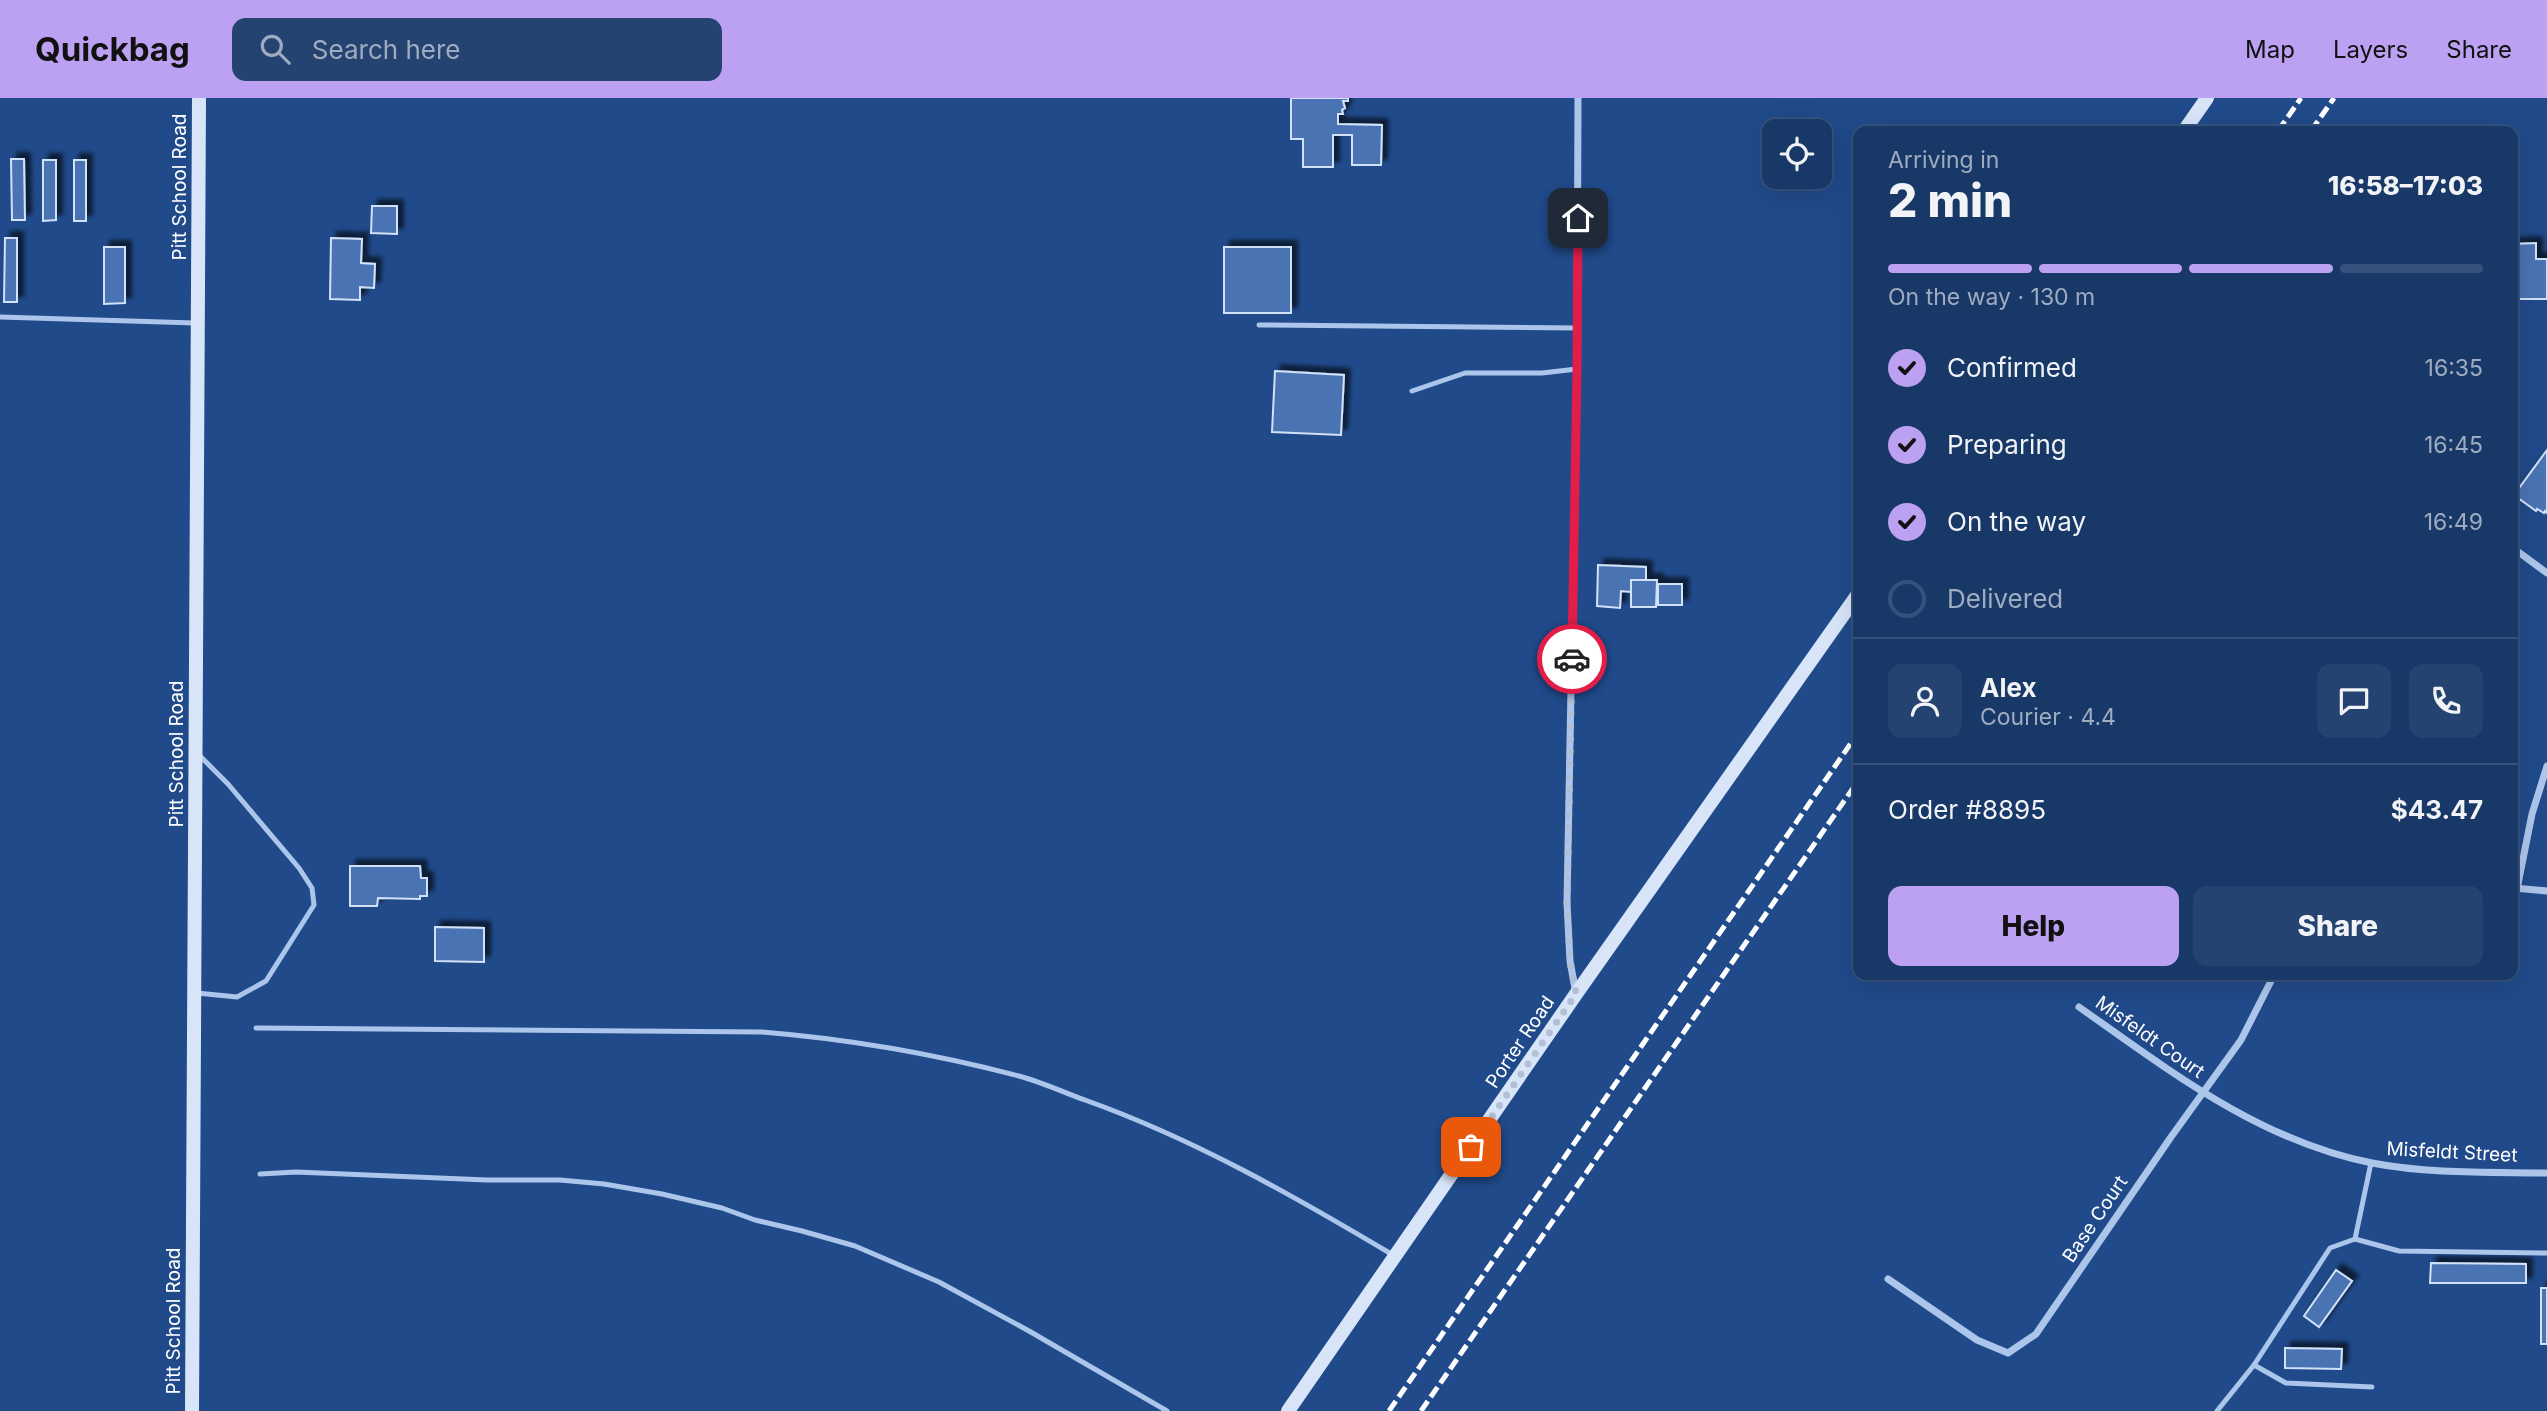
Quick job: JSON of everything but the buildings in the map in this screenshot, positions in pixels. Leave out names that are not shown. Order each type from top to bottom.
[{"type":"street","name":"Pitt School Road","points":[[192,1411],[199,98]]},
{"type":"street","points":[[1576,994],[1570,961],[1567,904],[1577,369],[1578,98]]},
{"type":"street","points":[[2187,126],[2207,98]]},
{"type":"street","points":[[2518,552],[2547,573]]},
{"type":"street","name":"Porter Road","points":[[1288,1411],[1576,994],[1853,601]]},
{"type":"street","points":[[2518,875],[2532,814],[2547,766]]},
{"type":"street","points":[[2518,888],[2547,891]]},
{"type":"street","name":"Base Court","points":[[1888,1279],[1977,1340],[2008,1353],[2036,1334],[2241,1040],[2271,980]]},
{"type":"street","name":"Misfeldt Court","points":[[2079,1007],[2203,1093]]},
{"type":"street","name":"Misfeldt Street","points":[[2203,1093],[2262,1126],[2319,1148],[2371,1163],[2420,1170],[2547,1173]]},
{"type":"lane","points":[[0,317],[198,323]]},
{"type":"lane","points":[[1259,325],[1577,328]]},
{"type":"lane","points":[[1412,391],[1465,373],[1542,373],[1577,369]]},
{"type":"lane","points":[[194,992],[227,998],[237,997],[266,981],[314,905],[312,888],[299,868],[228,784],[195,751]]},
{"type":"lane","points":[[256,1028],[762,1032],[833,1038],[884,1046],[1021,1077],[1119,1112],[1241,1168],[1396,1257]]},
{"type":"lane","points":[[2355,1239],[2371,1163]]},
{"type":"lane","points":[[260,1174],[296,1172],[582,1182],[662,1194],[722,1208],[755,1220],[855,1247],[939,1282],[1030,1331],[1167,1411]]},
{"type":"lane","points":[[2217,1411],[2254,1365],[2330,1248],[2355,1239],[2399,1251],[2547,1253]]},
{"type":"lane","points":[[2254,1365],[2286,1383],[2372,1387]]},
{"type":"railway","points":[[2281,126],[2301,98]]},
{"type":"railway","points":[[2314,126],[2334,98]]},
{"type":"railway","points":[[1389,1411],[1853,740]]},
{"type":"railway","points":[[1421,1411],[1853,788]]},
{"type":"way so far","points":[[1471,1147],[1576,994],[1570,961],[1567,904],[1572,659]]},
{"type":"route","points":[[1572,659],[1578,218]]}]
